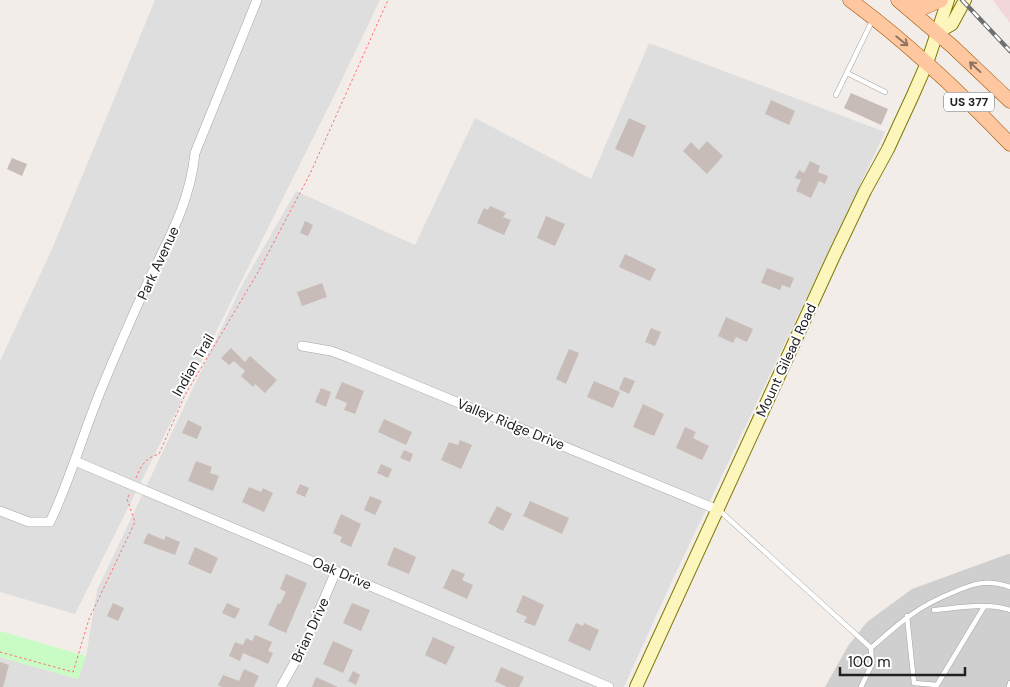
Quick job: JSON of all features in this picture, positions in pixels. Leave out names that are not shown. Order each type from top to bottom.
[{"type":"main road","name":"US 377","points":[[850,0],[927,63],[1010,144]]},
{"type":"main road","points":[[903,4],[924,7],[941,0]]},
{"type":"main road","name":"Mount Gilead Road","points":[[636,687],[818,290],[909,104],[927,63],[948,0]]},
{"type":"main road","points":[[937,33],[952,24],[965,0]]},
{"type":"main road","name":"US 377","points":[[903,4],[1010,101]]},
{"type":"street","name":"Park Avenue","points":[[0,511],[29,522],[50,522],[103,386],[146,287],[184,207],[193,175],[195,154],[257,0]]},
{"type":"street","name":"Valley Ridge Drive","points":[[302,346],[331,351],[718,510]]},
{"type":"street","name":"Oak Drive","points":[[75,461],[609,687]]},
{"type":"street","name":"Brian Drive","points":[[280,687],[305,644],[336,571]]},
{"type":"lane","points":[[836,95],[874,18]]},
{"type":"lane","points":[[847,73],[885,92]]},
{"type":"lane","points":[[718,510],[871,648],[872,664],[861,687]]},
{"type":"lane","points":[[871,648],[907,616],[932,600],[975,583],[992,583],[1010,587]]},
{"type":"lane","points":[[907,616],[914,683],[937,685],[984,607]]},
{"type":"lane","points":[[934,610],[1003,607],[1010,610]]},
{"type":"lane","points":[[1009,687],[1010,683]]},
{"type":"path","name":"Indian Trail","points":[[0,652],[74,672],[89,619],[135,522],[127,499],[142,464],[158,454],[186,396],[257,274],[301,190],[388,0]]},
{"type":"shaded area","points":[[155,0],[380,0],[334,96],[75,614],[0,592],[0,361],[52,249]]},
{"type":"shaded area","points":[[993,0],[1010,0],[1010,23],[997,6]]},
{"type":"shaded area","points":[[649,43],[885,132],[671,583],[624,687],[0,687],[0,657],[78,679],[86,656],[97,590],[241,287],[296,191],[415,245],[475,118],[591,179]]},
{"type":"shaded area","points":[[1010,554],[1010,687],[825,687],[848,646],[867,622],[912,589]]},
{"type":"green space","points":[[0,631],[86,656],[78,679],[0,657]]},
{"type":"building","points":[[851,93],[888,109],[881,125],[844,108]]},
{"type":"building","points":[[771,100],[795,111],[789,125],[765,114]]},
{"type":"building","points":[[629,118],[646,126],[633,157],[615,149]]},
{"type":"building","points":[[707,141],[723,156],[707,174],[683,151],[691,142],[699,150]]},
{"type":"building","points":[[12,158],[27,164],[22,176],[7,169]]},
{"type":"building","points":[[810,161],[820,166],[818,172],[828,176],[825,184],[819,181],[811,198],[796,191],[801,180],[795,178],[799,170],[804,173]]},
{"type":"building","points":[[490,206],[506,213],[503,217],[511,220],[504,235],[477,223],[484,208],[488,210]]},
{"type":"building","points":[[546,216],[565,224],[555,246],[537,238]]},
{"type":"building","points":[[305,221],[313,225],[308,236],[300,233]]},
{"type":"building","points":[[625,254],[656,269],[650,281],[619,267]]},
{"type":"building","points":[[767,268],[794,278],[790,288],[782,285],[780,290],[761,283]]},
{"type":"building","points":[[322,283],[327,297],[302,306],[297,292]]},
{"type":"building","points":[[726,317],[753,329],[747,342],[736,337],[733,343],[718,336]]},
{"type":"building","points":[[651,328],[661,332],[655,346],[645,342]]},
{"type":"building","points":[[231,348],[245,362],[250,356],[277,380],[265,393],[255,384],[253,387],[241,376],[245,371],[234,361],[229,365],[221,358]]},
{"type":"building","points":[[569,349],[579,353],[566,384],[556,379]]},
{"type":"building","points":[[624,377],[635,381],[629,394],[619,389]]},
{"type":"building","points":[[594,381],[620,392],[613,408],[587,397]]},
{"type":"building","points":[[342,382],[364,391],[355,414],[344,410],[347,403],[335,398]]},
{"type":"building","points":[[321,388],[331,392],[326,407],[315,402]]},
{"type":"building","points":[[643,404],[664,414],[654,436],[633,427]]},
{"type":"building","points":[[384,419],[412,432],[406,445],[378,432]]},
{"type":"building","points":[[188,420],[202,427],[197,439],[182,433]]},
{"type":"building","points":[[685,427],[696,432],[693,438],[709,446],[702,460],[676,448]]},
{"type":"building","points":[[460,440],[472,445],[461,469],[441,460],[449,442],[458,445]]},
{"type":"building","points":[[404,450],[413,454],[410,462],[400,458]]},
{"type":"building","points":[[196,461],[212,467],[210,473],[219,476],[213,491],[188,481]]},
{"type":"building","points":[[381,464],[392,469],[388,478],[377,473]]},
{"type":"building","points":[[300,484],[309,488],[305,497],[296,493]]},
{"type":"building","points":[[249,487],[261,492],[263,488],[273,493],[264,512],[242,502]]},
{"type":"building","points":[[370,496],[382,501],[375,515],[364,510]]},
{"type":"building","points":[[530,501],[569,518],[562,534],[523,516]]},
{"type":"building","points":[[497,506],[512,514],[503,531],[488,523]]},
{"type":"building","points":[[341,514],[361,524],[351,547],[340,542],[342,537],[333,533]]},
{"type":"building","points":[[148,533],[164,540],[166,536],[180,542],[175,555],[143,543]]},
{"type":"building","points":[[195,547],[218,558],[211,574],[188,564]]},
{"type":"building","points":[[394,547],[416,557],[409,574],[387,565]]},
{"type":"building","points":[[452,569],[465,574],[462,580],[473,585],[467,599],[443,588]]},
{"type":"building","points":[[286,574],[307,583],[286,633],[268,625],[278,603],[280,604],[286,592],[280,589]]},
{"type":"building","points":[[523,595],[544,605],[535,626],[524,622],[527,617],[516,612]]},
{"type":"building","points":[[113,603],[124,608],[118,621],[107,616]]},
{"type":"building","points":[[227,603],[240,609],[235,619],[222,613]]},
{"type":"building","points":[[352,603],[370,610],[361,631],[343,623]]},
{"type":"building","points":[[576,623],[583,626],[584,623],[599,630],[590,651],[568,641]]},
{"type":"building","points":[[255,635],[272,642],[268,651],[273,653],[268,664],[243,653],[240,661],[229,656],[235,642],[243,645],[246,638],[252,641]]},
{"type":"building","points":[[433,637],[455,647],[446,665],[425,655]]},
{"type":"building","points":[[333,641],[353,650],[343,673],[323,664]]},
{"type":"building","points":[[0,662],[9,665],[3,687],[0,687]]},
{"type":"building","points":[[501,667],[524,677],[519,687],[507,687],[495,681]]},
{"type":"building","points":[[244,669],[259,676],[254,687],[222,687],[218,685],[223,675],[239,681]]},
{"type":"building","points":[[353,671],[360,675],[356,685],[348,681]]},
{"type":"building","points":[[316,677],[338,687],[312,687]]},
{"type":"railway","points":[[962,0],[1010,51]]}]
